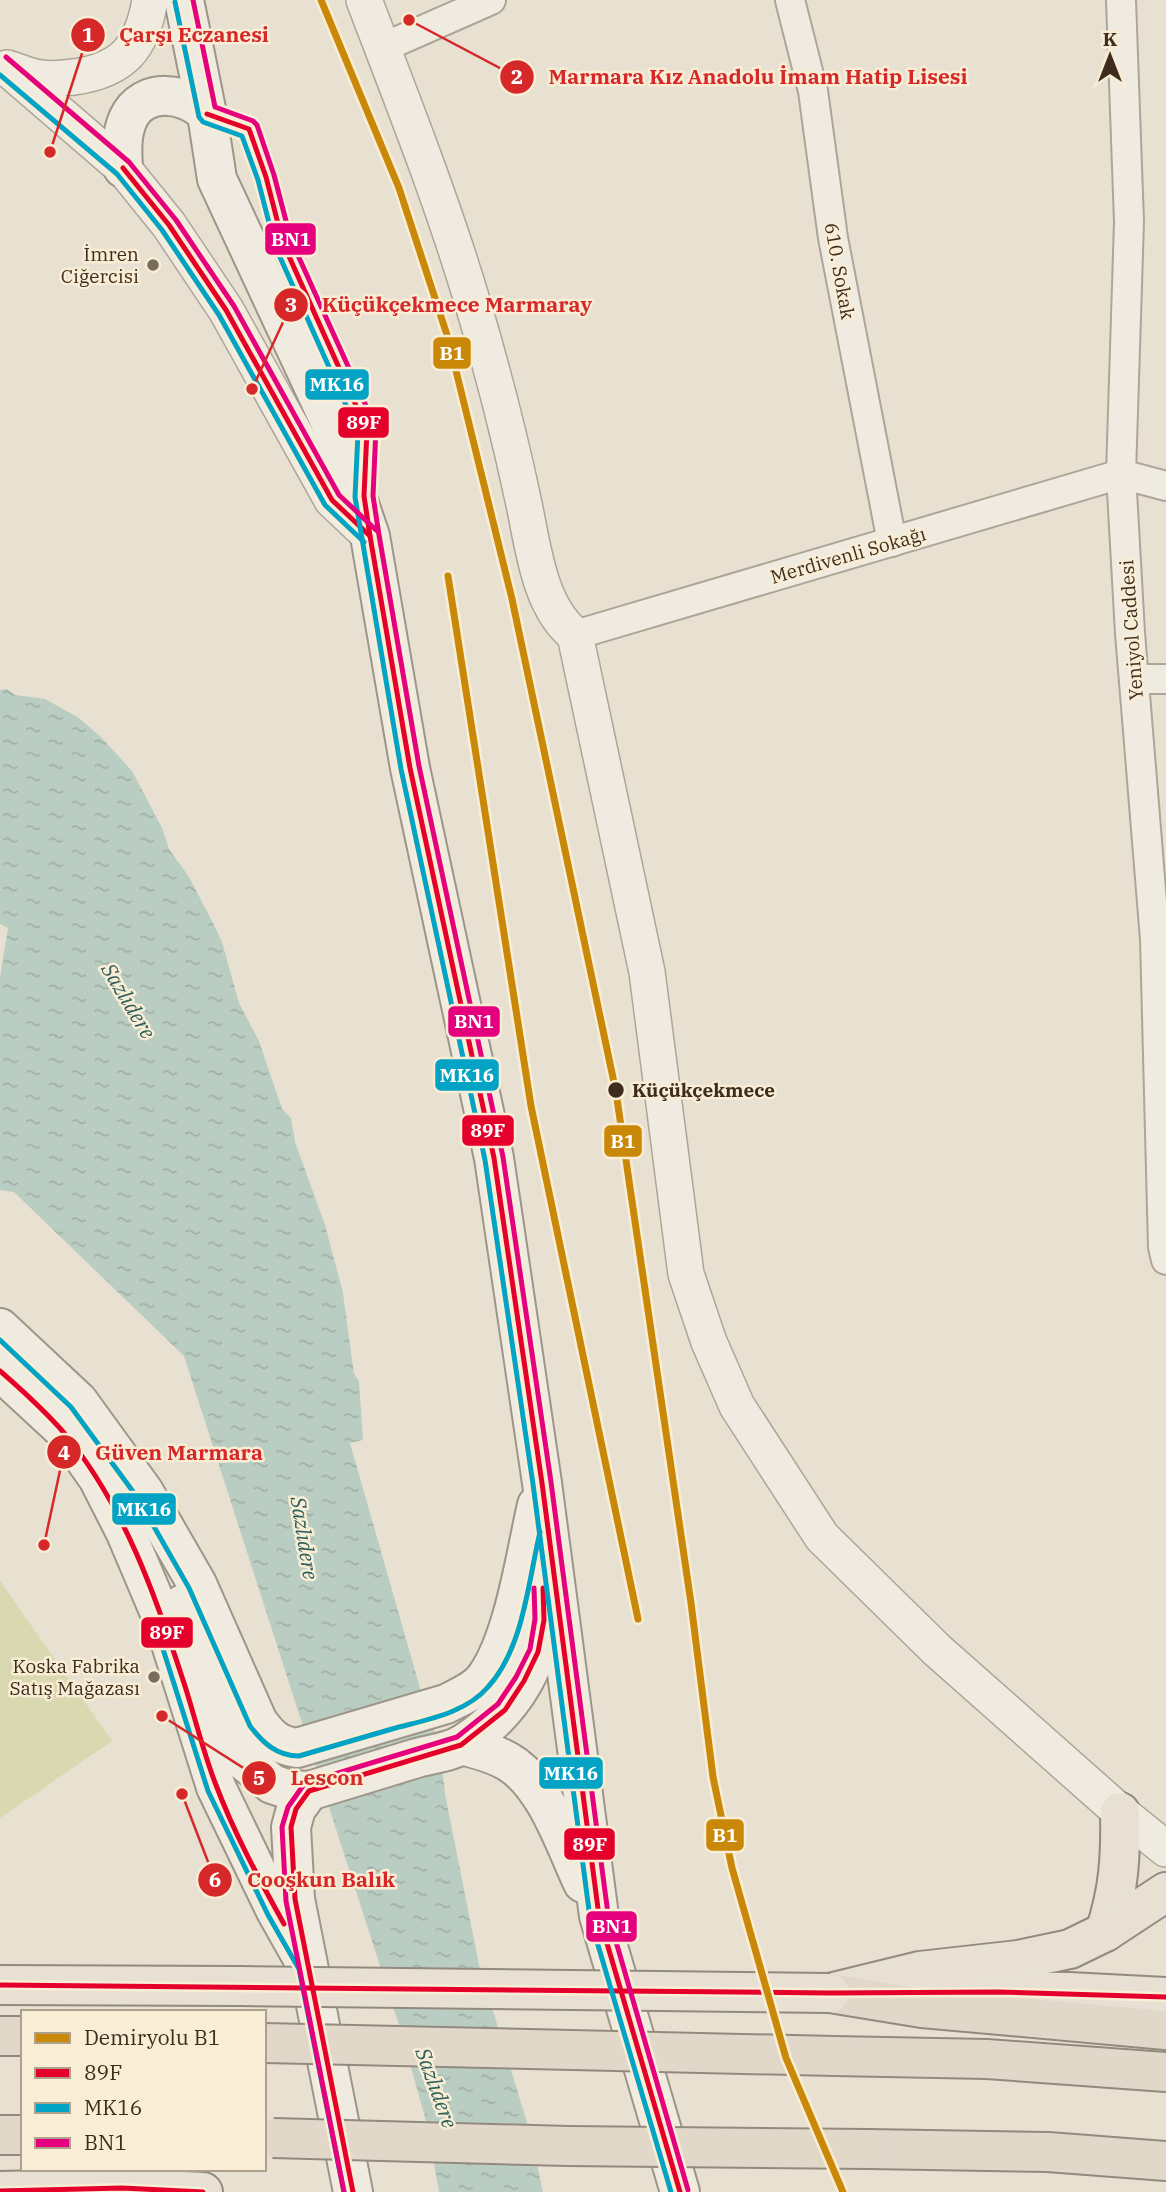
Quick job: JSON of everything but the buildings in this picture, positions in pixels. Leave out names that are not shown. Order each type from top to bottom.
[{"type":"highway","points":[[830,1993],[922,2008],[1166,2030]]},
{"type":"highway","points":[[0,2036],[21,2036]]},
{"type":"highway","points":[[266,2043],[986,2059],[1166,2072]]},
{"type":"highway","points":[[0,2135],[21,2135]]},
{"type":"highway","points":[[268,2138],[568,2146],[1048,2152],[1166,2161]]},
{"type":"main road","points":[[184,0],[217,179],[333,428],[370,536],[410,768],[494,1158],[542,1483],[599,1916],[680,2192]]},
{"type":"main road","points":[[123,168],[121,142],[129,116],[148,98],[173,95],[197,103],[207,114]]},
{"type":"main road","points":[[0,1328],[78,1401],[144,1492],[197,1584],[258,1722],[271,1740],[282,1746],[297,1748],[446,1704],[480,1684],[508,1629],[542,1483]]},
{"type":"main road","points":[[0,1371],[65,1432],[103,1489],[126,1533],[164,1625],[216,1787],[276,1911],[307,1966]]},
{"type":"main road","points":[[144,1492],[209,1684],[243,1760],[272,1784],[290,1790],[309,1791],[461,1745],[505,1710],[524,1681],[538,1652],[544,1620],[542,1483]]},
{"type":"main road","points":[[461,1745],[486,1751],[509,1762],[532,1782],[599,1916]]},
{"type":"main road","points":[[309,1791],[296,1809],[291,1826],[295,1899],[353,2192]]},
{"type":"main road","points":[[1105,1932],[1118,1888],[1120,1812]]},
{"type":"main road","points":[[830,1993],[920,1970],[1018,1960],[1070,1949],[1105,1932],[1166,1892]]},
{"type":"main road","points":[[0,1985],[830,1993],[966,1990],[1166,1997]]},
{"type":"main road","points":[[0,2191],[122,2188],[202,2192]]},
{"type":"street","points":[[3,66],[41,78],[62,78],[93,74],[120,63],[142,36],[150,0]]},
{"type":"street","points":[[364,0],[470,293],[506,419],[542,585],[555,610],[575,635],[647,972],[686,1274],[709,1342],[737,1406],[822,1537],[937,1650],[1120,1812],[1166,1849]]},
{"type":"street","points":[[382,48],[491,0]]},
{"type":"street","name":"610. Sokak","points":[[790,0],[813,91],[833,238],[892,542]]},
{"type":"street","name":"Yeniyol Caddesi","points":[[1121,0],[1129,222],[1121,474],[1155,939],[1162,1089],[1163,1247],[1166,1260]]},
{"type":"street","points":[[3,66],[123,168],[169,225],[226,310],[332,500],[370,536]]},
{"type":"street","points":[[1121,474],[1166,486]]},
{"type":"street","name":"Merdivenli Sokağı","points":[[575,635],[1121,474]]},
{"type":"street","points":[[1134,678],[1166,679]]},
{"type":"green space","points":[[0,1581],[112,1741],[0,1818]]},
{"type":"water","name":"Sazlıdere","points":[[7,689],[15,695],[45,699],[79,718],[102,738],[132,771],[162,828],[169,849],[189,877],[222,942],[239,1003],[259,1041],[282,1109],[291,1118],[295,1142],[325,1225],[343,1293],[354,1374],[359,1381],[363,1440],[350,1443],[420,1688],[440,1747],[445,1794],[479,1965],[530,2132],[543,2192],[439,2192],[428,2128],[399,2025],[184,1356],[14,1192],[0,1190],[0,977],[8,928],[0,924],[0,690]]},
{"type":"rail line","name":"B1","points":[[321,0],[399,188],[448,338],[512,599],[616,1092],[691,1603],[713,1777],[732,1868],[786,2058],[843,2192]]},
{"type":"rail line","name":"B1","points":[[448,576],[531,1106],[638,1619]]},
{"type":"transit line","name":"BN1","points":[[193,0],[215,107],[253,121],[257,125],[274,175],[291,240],[376,428],[373,496],[379,535],[419,766],[503,1157],[551,1482],[608,1914],[688,2190]]},
{"type":"transit line","name":"MK16","points":[[175,2],[199,117],[203,122],[242,136],[258,180],[275,246],[358,432],[355,497],[401,769],[485,1160],[533,1484],[590,1918],[671,2192]]},
{"type":"transit line","name":"BN1","points":[[6,57],[129,162],[176,220],[234,306],[339,495],[376,530]]},
{"type":"transit line","name":"MK16","points":[[0,75],[117,174],[162,230],[219,315],[325,505],[364,542]]},
{"type":"transit line","name":"89F","points":[[207,114],[249,129],[266,177],[283,243],[367,430],[364,496],[370,536],[410,768],[494,1158],[542,1483],[599,1916],[680,2192]]},
{"type":"transit line","name":"89F","points":[[123,168],[169,225],[226,310],[332,500],[370,536]]},
{"type":"transit line","name":"MK16","points":[[0,1340],[71,1407],[137,1497],[189,1588],[250,1726],[265,1743],[284,1754],[299,1756],[430,1719],[456,1710],[479,1696],[500,1671],[510,1653],[523,1613],[540,1532]]},
{"type":"transit line","name":"89F","points":[[0,1371],[34,1401],[65,1434],[105,1491],[121,1521],[162,1618],[223,1803],[247,1856],[284,1924]]},
{"type":"transit line","name":"BN1","points":[[344,2192],[286,1901],[282,1827],[288,1807],[305,1783],[457,1737],[498,1704],[530,1649],[535,1619],[534,1588]]},
{"type":"transit line","name":"89F","points":[[353,2192],[295,1899],[291,1827],[296,1809],[309,1791],[461,1745],[505,1710],[524,1681],[538,1652],[544,1620],[543,1588]]},
{"type":"transit line","name":"MK16","points":[[162,1646],[208,1791],[268,1915],[299,1969],[344,2192]]},
{"type":"transit line","name":"89F","points":[[0,1985],[830,1993],[998,1992],[1166,1997]]},
{"type":"transit line","name":"89F","points":[[0,2191],[122,2188],[203,2192]]},
{"type":"place","name":"Marmara Kız Anadolu İmam Hatip Lisesi","points":[[409,20]]},
{"type":"place","name":"Çarşı Eczanesi","points":[[50,152]]},
{"type":"place","name":"İmren Ciğercisi","points":[[153,265]]},
{"type":"place","name":"Küçükçekmece Marmaray","points":[[252,389]]},
{"type":"place","name":"Küçükçekmece","points":[[616,1090]]},
{"type":"place","name":"Güven Marmara","points":[[44,1545]]},
{"type":"place","name":"Koska Fabrika Satış Mağazası","points":[[154,1677]]},
{"type":"place","name":"Lescon","points":[[162,1716]]},
{"type":"place","name":"Cooşkun Balık","points":[[182,1794]]}]
